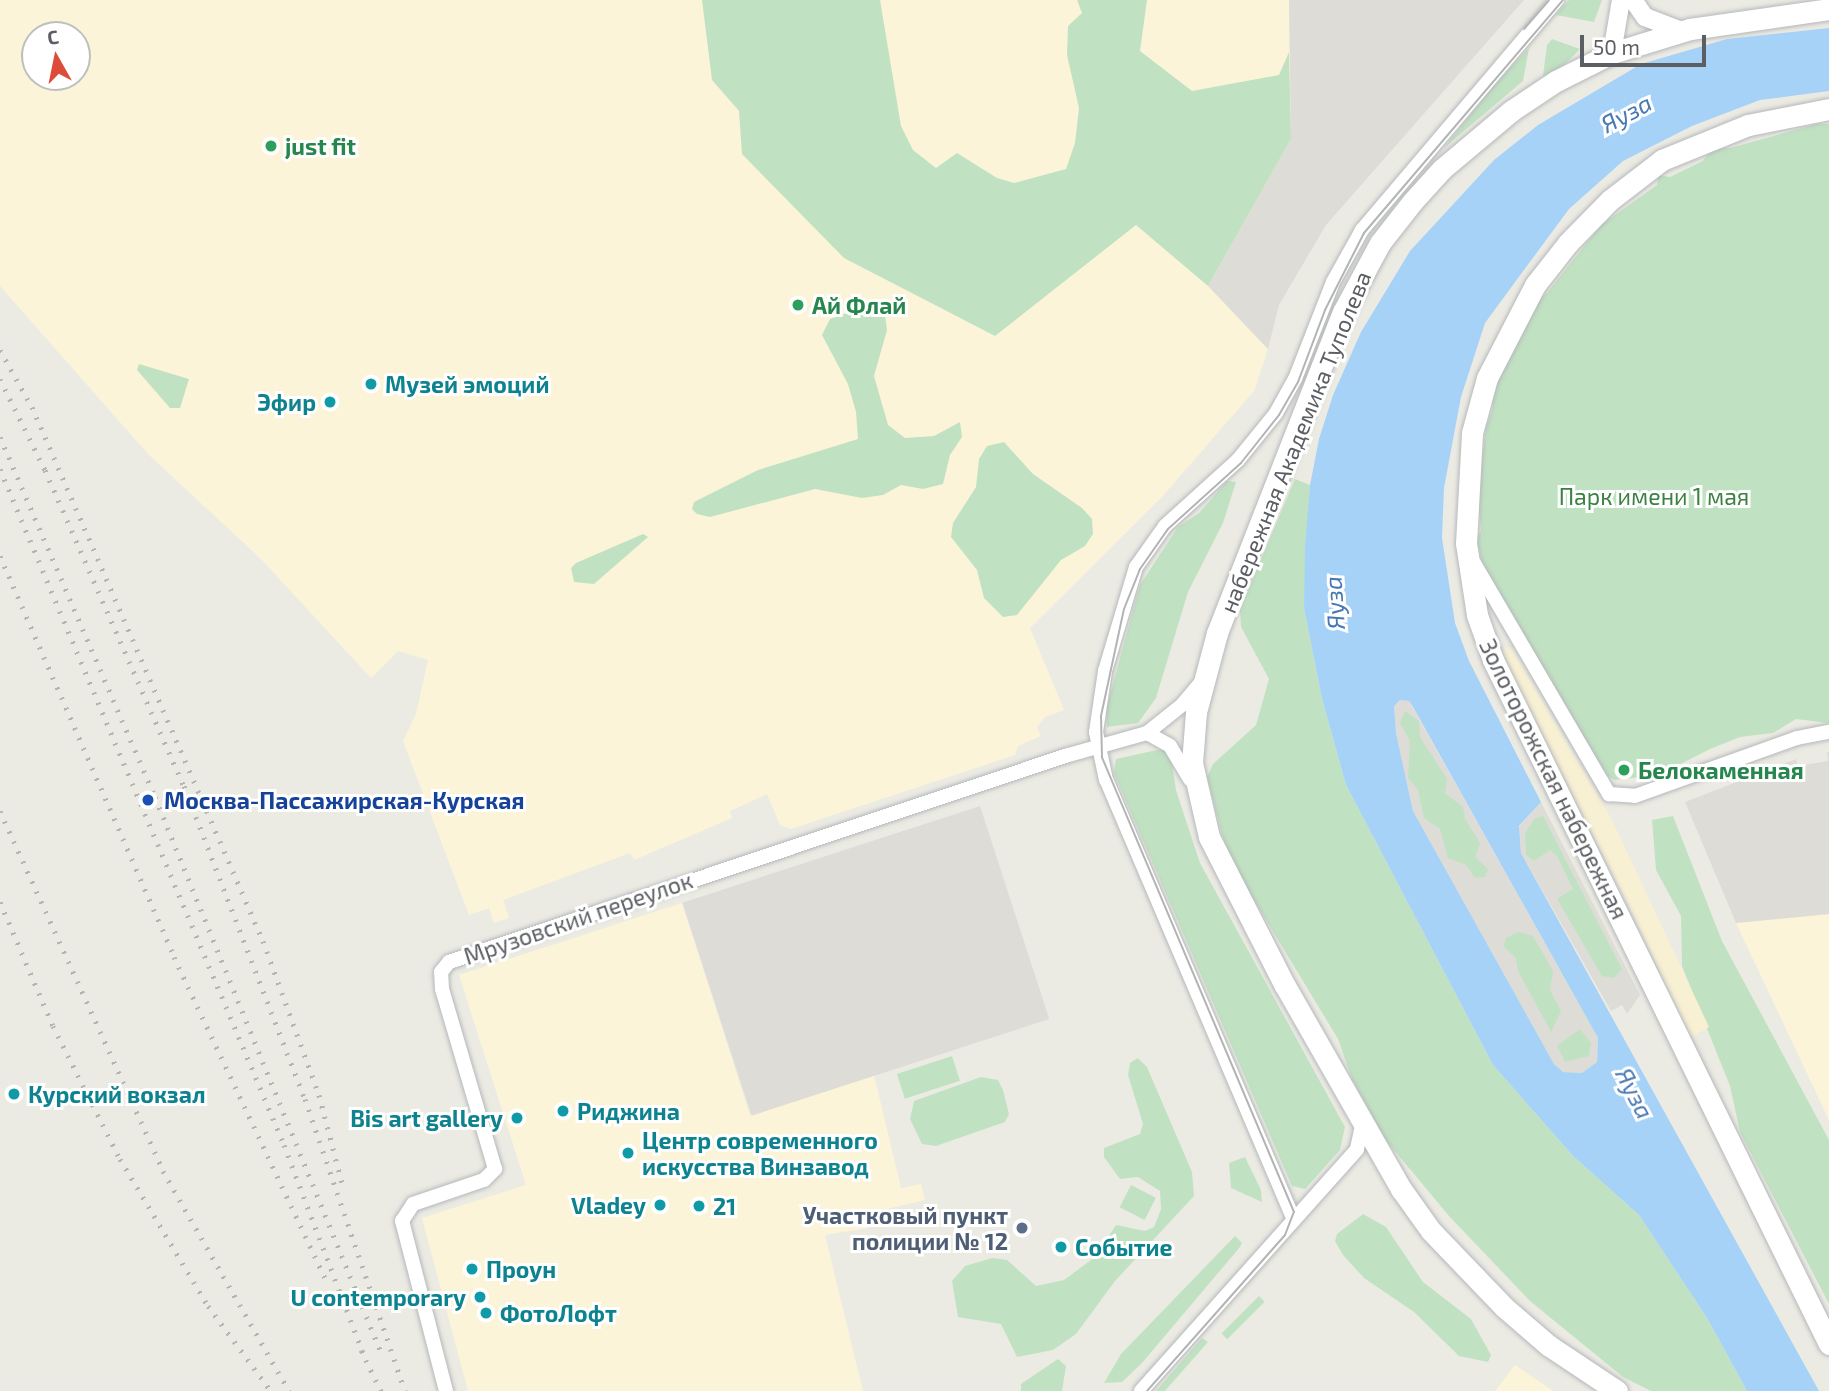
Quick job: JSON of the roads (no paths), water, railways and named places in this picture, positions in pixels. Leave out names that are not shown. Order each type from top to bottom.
[{"type":"main road","name":"набережная Академика Туполева","points":[[1617,1391],[1548,1345],[1470,1274],[1431,1231],[1362,1125],[1222,866],[1195,790],[1193,739],[1201,681],[1343,312],[1380,243],[1442,169],[1477,138],[1556,81],[1612,53],[1681,31],[1829,9]]},
{"type":"main road","name":"Золоторожская набережная","points":[[1829,109],[1748,125],[1662,160],[1610,200],[1568,243],[1535,285],[1487,377],[1472,433],[1466,543],[1477,615],[1493,660],[1829,1344]]},
{"type":"street","points":[[1294,1220],[1105,780],[1096,746],[1105,671],[1136,567],[1183,507],[1238,460],[1262,432],[1295,379],[1333,282],[1367,222],[1557,0]]},
{"type":"street","points":[[1612,53],[1621,0]]},
{"type":"street","points":[[1633,0],[1645,17],[1681,31]]},
{"type":"street","points":[[1466,543],[1518,645],[1602,786],[1620,797],[1797,738],[1829,733]]},
{"type":"street","points":[[1493,660],[1499,643],[1510,640],[1518,645]]},
{"type":"street","name":"Мрузовский переулок","points":[[446,1391],[402,1221],[413,1204],[484,1180],[495,1169],[442,989],[444,967],[493,946],[1096,746],[1147,733],[1181,705],[1201,681]]},
{"type":"street","points":[[1147,733],[1178,755],[1195,790]]},
{"type":"street","points":[[1140,1391],[1357,1149],[1362,1125]]},
{"type":"street","points":[[1339,1170],[1359,1160],[1382,1157]]},
{"type":"water","name":"Яуза","points":[[1829,28],[1829,91],[1760,100],[1692,126],[1623,161],[1569,209],[1485,323],[1461,397],[1444,488],[1442,538],[1455,623],[1469,661],[1541,802],[1519,826],[1521,853],[1819,1391],[1747,1391],[1707,1318],[1639,1215],[1573,1156],[1493,1065],[1346,785],[1322,699],[1304,608],[1310,485],[1319,439],[1333,395],[1361,332],[1410,251],[1494,160],[1538,125],[1641,64],[1727,39]],"holes":[[[1400,700],[1409,701],[1598,1038],[1597,1062],[1582,1073],[1563,1072],[1554,1064],[1413,811],[1396,733],[1394,706]]]},
{"type":"tram line","points":[[1524,29],[1549,0]]},
{"type":"tram line","points":[[1147,1391],[1285,1235],[1294,1212],[1102,757],[1101,716],[1124,609],[1140,569],[1168,529],[1241,463],[1279,415],[1298,382],[1325,310],[1364,233],[1563,0]]},
{"type":"railway","points":[[0,350],[32,407],[263,941],[319,1095],[343,1187]]},
{"type":"railway","points":[[0,379],[45,470],[184,786],[305,1099],[405,1391]]},
{"type":"railway","points":[[0,437],[155,797],[380,1350]]},
{"type":"railway","points":[[0,469],[284,1145],[365,1358]]},
{"type":"railway","points":[[0,556],[174,957],[325,1278]]},
{"type":"railway","points":[[0,811],[163,1171],[289,1391]]},
{"type":"railway","points":[[0,902],[53,1026],[120,1159],[208,1306],[271,1391]]},
{"type":"railway","points":[[361,1350],[381,1391]]},
{"type":"place","name":"just fit","points":[[271,146]]},
{"type":"place","name":"Ай Флай","points":[[798,305]]},
{"type":"place","name":"Музей эмоций","points":[[371,384]]},
{"type":"place","name":"Эфир","points":[[330,402]]},
{"type":"place","name":"Белокаменная","points":[[1624,770]]},
{"type":"place","name":"Москва-Пассажирская-Курская","points":[[148,800]]},
{"type":"place","name":"Курский вокзал","points":[[14,1094]]},
{"type":"place","name":"Риджина","points":[[563,1111]]},
{"type":"place","name":"Bis art gallery","points":[[517,1118]]},
{"type":"place","name":"Центр современного искусства Винзавод","points":[[628,1153]]},
{"type":"place","name":"Vladey","points":[[660,1205]]},
{"type":"place","name":"21","points":[[699,1206]]},
{"type":"place","name":"Участковый пункт полиции № 12","points":[[1022,1228]]},
{"type":"place","name":"Событие","points":[[1061,1247]]},
{"type":"place","name":"Проун","points":[[472,1269]]},
{"type":"place","name":"U contemporary","points":[[480,1297]]},
{"type":"place","name":"ФотоЛофт","points":[[486,1313]]},
{"type":"park label","name":"Парк имени 1 мая","points":[[1654,496]]}]
